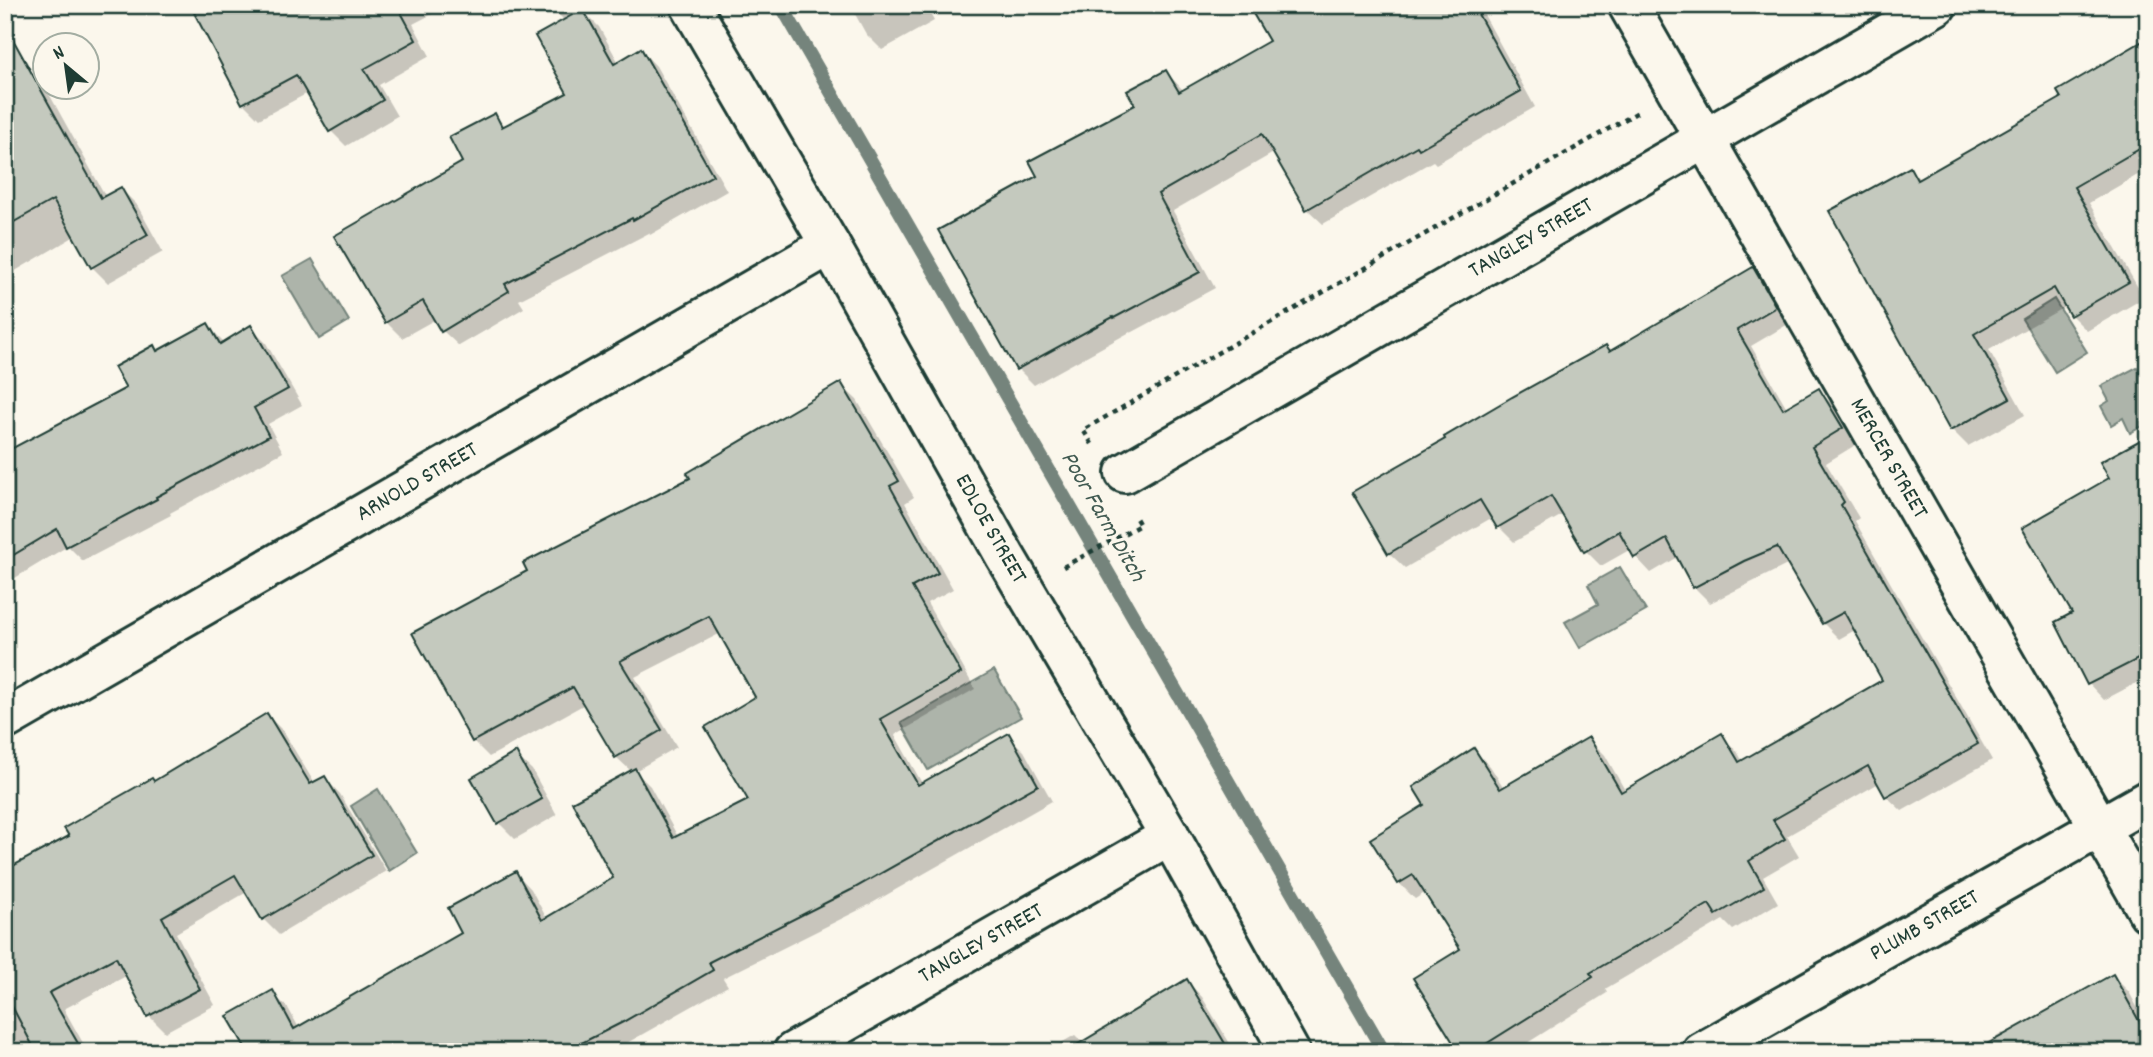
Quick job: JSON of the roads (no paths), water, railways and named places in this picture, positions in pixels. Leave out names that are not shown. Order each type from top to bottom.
[{"type":"street","name":"EDLOE STREET","points":[[690,5],[830,245],[1005,556],[1170,836],[1290,1052]]},
{"type":"street","name":"MERCER STREET","points":[[1628,5],[2148,912]]},
{"type":"street","name":"TANGLEY STREET","points":[[1111,463],[1704,139],[1937,5]]},
{"type":"street","name":"ARNOLD STREET","points":[[5,720],[830,245]]},
{"type":"street","name":"PLUMB STREET","points":[[1702,1052],[2148,800]]},
{"type":"street","name":"TANGLEY STREET","points":[[793,1052],[1170,836]]},
{"type":"waterway","name":"Poor Farm Ditch","points":[[781,5],[1384,1052]]}]
